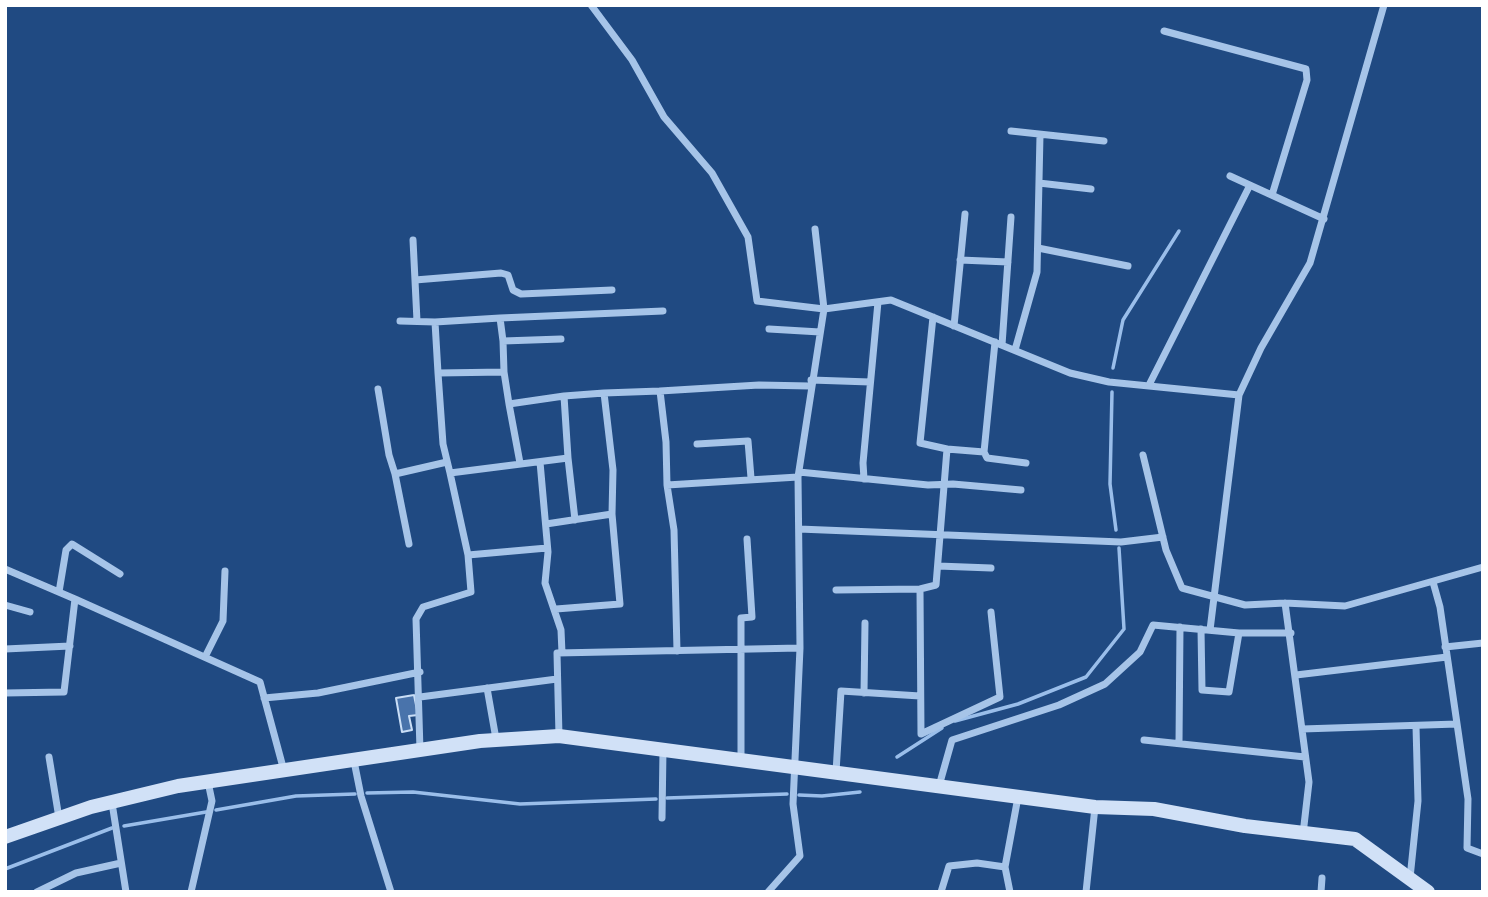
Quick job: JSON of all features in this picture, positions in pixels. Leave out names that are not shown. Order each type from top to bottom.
[{"type":"street","points":[[591,5],[632,60],[664,117],[712,173],[748,237],[757,301],[824,309],[891,300],[1070,373],[1109,382],[1239,395]]},
{"type":"street","points":[[1239,633],[1229,692],[1202,690],[1205,629],[1214,597],[1239,395],[1261,348],[1310,264],[1384,5]]},
{"type":"street","points":[[1164,31],[1262,59],[1303,67],[1308,72],[1272,195]]},
{"type":"street","points":[[1011,131],[1104,141]]},
{"type":"street","points":[[1015,350],[1035,285],[1040,135]]},
{"type":"street","points":[[1230,176],[1324,219]]},
{"type":"street","points":[[1039,183],[1091,189]]},
{"type":"street","points":[[1149,385],[1250,185]]},
{"type":"street","points":[[954,326],[965,214]]},
{"type":"street","points":[[1011,217],[1008,262],[984,452],[987,458],[1026,463]]},
{"type":"street","points":[[768,892],[800,856],[793,804],[797,767],[800,648],[799,474],[810,383],[824,309],[816,229]]},
{"type":"street","points":[[413,240],[417,321]]},
{"type":"street","points":[[1038,248],[1128,266]]},
{"type":"street","points":[[961,260],[1008,262]]},
{"type":"street","points":[[415,280],[501,272],[508,275],[513,290],[521,294],[612,290]]},
{"type":"street","points":[[864,479],[878,302]]},
{"type":"street","points":[[400,321],[435,322],[663,310]]},
{"type":"street","points":[[933,317],[920,443],[947,449],[984,452]]},
{"type":"street","points":[[500,318],[504,372],[520,463]]},
{"type":"street","points":[[420,751],[420,672],[416,619],[423,607],[471,592],[468,555],[447,462],[435,322]]},
{"type":"street","points":[[769,329],[820,332]]},
{"type":"street","points":[[503,341],[561,339]]},
{"type":"street","points":[[438,373],[504,372]]},
{"type":"street","points":[[509,404],[604,393],[810,383],[870,383]]},
{"type":"street","points":[[377,388],[388,455],[395,474],[409,544]]},
{"type":"street","points":[[660,391],[666,442],[667,485],[674,530],[677,651]]},
{"type":"street","points":[[556,609],[620,604],[612,514],[613,470],[604,393]]},
{"type":"street","points":[[564,396],[575,520]]},
{"type":"street","points":[[697,444],[748,441],[751,478]]},
{"type":"street","points":[[836,590],[920,589],[936,585],[947,449]]},
{"type":"street","points":[[1143,456],[1163,537],[1182,587],[1245,605],[1285,603],[1345,606],[1483,567]]},
{"type":"street","points":[[450,472],[568,458]]},
{"type":"street","points":[[395,474],[447,462]]},
{"type":"street","points":[[540,462],[547,548],[545,583],[556,609],[562,653]]},
{"type":"street","points":[[667,485],[694,485],[799,474],[1021,490]]},
{"type":"street","points":[[546,524],[612,514]]},
{"type":"street","points":[[799,529],[1121,542],[1163,537]]},
{"type":"street","points":[[741,759],[741,618],[752,617],[747,539]]},
{"type":"street","points":[[58,592],[66,550],[72,544],[120,574]]},
{"type":"street","points":[[468,555],[547,548]]},
{"type":"street","points":[[938,566],[991,568]]},
{"type":"street","points":[[5,569],[260,682],[285,772]]},
{"type":"street","points":[[205,657],[225,612],[225,571]]},
{"type":"street","points":[[1433,582],[1468,799],[1467,848],[1483,854]]},
{"type":"street","points":[[920,589],[921,734],[1000,697],[991,612]]},
{"type":"street","points":[[5,693],[64,692],[75,599]]},
{"type":"street","points":[[1285,603],[1308,782],[1303,834]]},
{"type":"street","points":[[5,605],[30,612]]},
{"type":"street","points":[[864,693],[865,623]]},
{"type":"street","points":[[939,786],[952,740],[1059,705],[1105,684],[1140,652],[1153,625],[1239,633],[1290,633]]},
{"type":"street","points":[[1179,743],[1180,627]]},
{"type":"street","points":[[1445,648],[1483,643]]},
{"type":"street","points":[[5,649],[70,646]]},
{"type":"street","points":[[559,736],[557,653],[800,648]]},
{"type":"street","points":[[1296,675],[1447,657]]},
{"type":"street","points":[[264,698],[318,693],[420,672]]},
{"type":"street","points":[[420,697],[557,679]]},
{"type":"street","points":[[487,688],[496,740]]},
{"type":"street","points":[[836,772],[841,691],[920,696]]},
{"type":"street","points":[[1302,729],[1457,724]]},
{"type":"street","points":[[1410,878],[1418,801],[1416,726]]},
{"type":"street","points":[[5,837],[112,802],[178,786],[496,740],[559,736],[1095,807],[1154,809],[1303,834],[1355,839],[1428,892]]},
{"type":"street","points":[[1144,740],[1305,757]]},
{"type":"street","points":[[662,818],[663,749]]},
{"type":"street","points":[[49,757],[59,818]]},
{"type":"street","points":[[354,761],[361,796],[391,892]]},
{"type":"street","points":[[191,892],[212,801],[208,782]]},
{"type":"street","points":[[1010,892],[1005,867],[1018,797]]},
{"type":"street","points":[[112,802],[126,892]]},
{"type":"street","points":[[1086,892],[1095,807]]},
{"type":"street","points":[[37,892],[76,873],[121,863]]},
{"type":"street","points":[[941,892],[949,866],[977,863],[1005,867]]},
{"type":"street","points":[[1321,892],[1322,878]]},
{"type":"building","points":[[414,695],[418,715],[409,716],[412,730],[402,732],[396,698]]},
{"type":"waterway","points":[[1113,368],[1123,320],[1179,231]]},
{"type":"waterway","points":[[1112,392],[1110,484],[1116,530]]},
{"type":"waterway","points":[[955,721],[1018,704],[1086,677],[1124,629],[1119,548]]},
{"type":"waterway","points":[[897,757],[942,728]]},
{"type":"waterway","points":[[367,793],[413,792],[520,804],[656,799]]},
{"type":"waterway","points":[[799,795],[822,796],[860,792]]},
{"type":"waterway","points":[[216,810],[296,796],[355,794]]},
{"type":"waterway","points":[[667,798],[787,794]]},
{"type":"waterway","points":[[124,826],[206,812]]},
{"type":"waterway","points":[[5,869],[112,828]]}]
